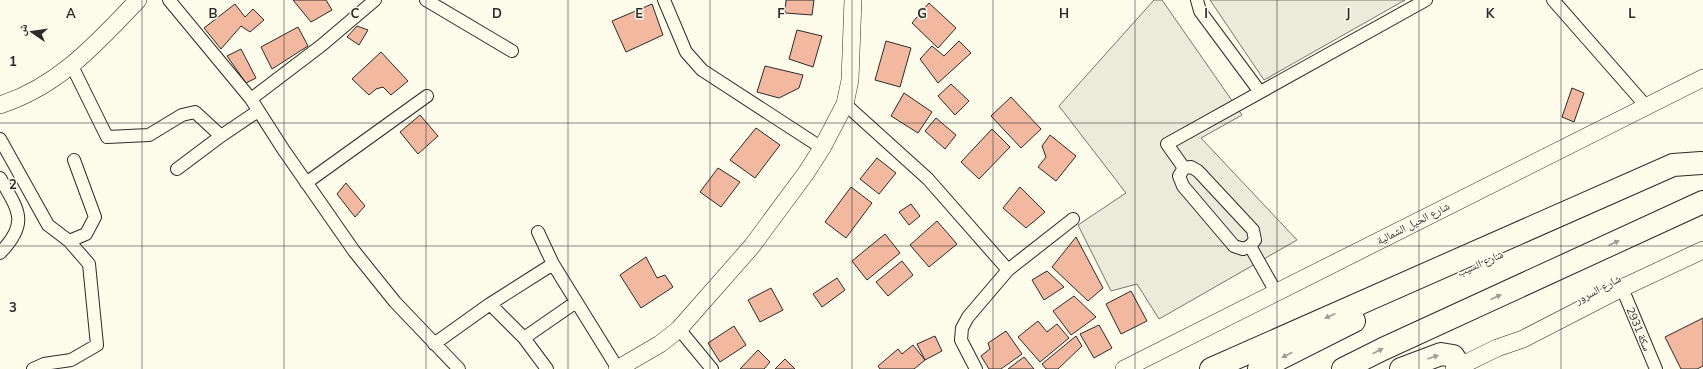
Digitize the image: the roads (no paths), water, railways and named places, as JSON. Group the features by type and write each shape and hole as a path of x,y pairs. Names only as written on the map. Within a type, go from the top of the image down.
{"highway":[{"path":"1210,369 1673,165 1702,162"},
{"name":"شارع السيب","path":"1259,369 1375,310 1702,162"},
{"path":"1343,369 1383,349 1703,202"},
{"path":"1401,369 1442,354 1453,356 1457,368"}],"street":[{"path":"0,105 44,86 72,66 138,0"},
{"path":"169,0 251,99 306,183 354,251 395,302 459,369"},
{"path":"251,99 322,45 375,0"},
{"path":"426,0 512,51"},
{"path":"664,0 686,52 702,70 822,148"},
{"path":"538,232 553,264 618,369 660,344 679,329 752,246 806,173 822,148 845,104 850,80 853,0"},
{"path":"1197,0 1200,11 1260,92"},
{"path":"1184,168 1167,144 1426,0"},
{"path":"1553,0 1646,106"},
{"path":"72,66 107,137 149,135 182,115 196,112 222,136"},
{"name":"شارع الحيل الشمالية","path":"1124,369 1703,78"},
{"path":"306,183 427,96"},
{"path":"845,104 928,179 1008,270"},
{"path":"177,169 258,111"},
{"path":"0,139 48,225 69,241 89,264 97,345 71,360 44,364 33,369"},
{"path":"69,241 86,234 95,217 74,160"},
{"path":"1191,167 1198,171 1253,230 1255,240 1250,246 1243,249 1234,246 1188,192 1183,186 1179,176 1184,168 1191,167"},
{"path":"0,178 18,210 19,224 9,244 0,253"},
{"path":"976,369 961,340 962,328 968,317 1008,270 1073,219"},
{"name":"شارع السرور","path":"1498,348 1522,330 1621,277 1703,237"},
{"path":"1250,246 1276,292"},
{"name":"شارع السرور","path":"1457,368 1498,348 1523,339 1622,288 1703,250"},
{"path":"434,344 490,304 553,264"},
{"name":"سكة 2931","path":"1622,288 1656,369"},
{"path":"524,338 576,302"},
{"path":"490,304 524,338 547,369"},
{"path":"679,329 712,369"}]}
